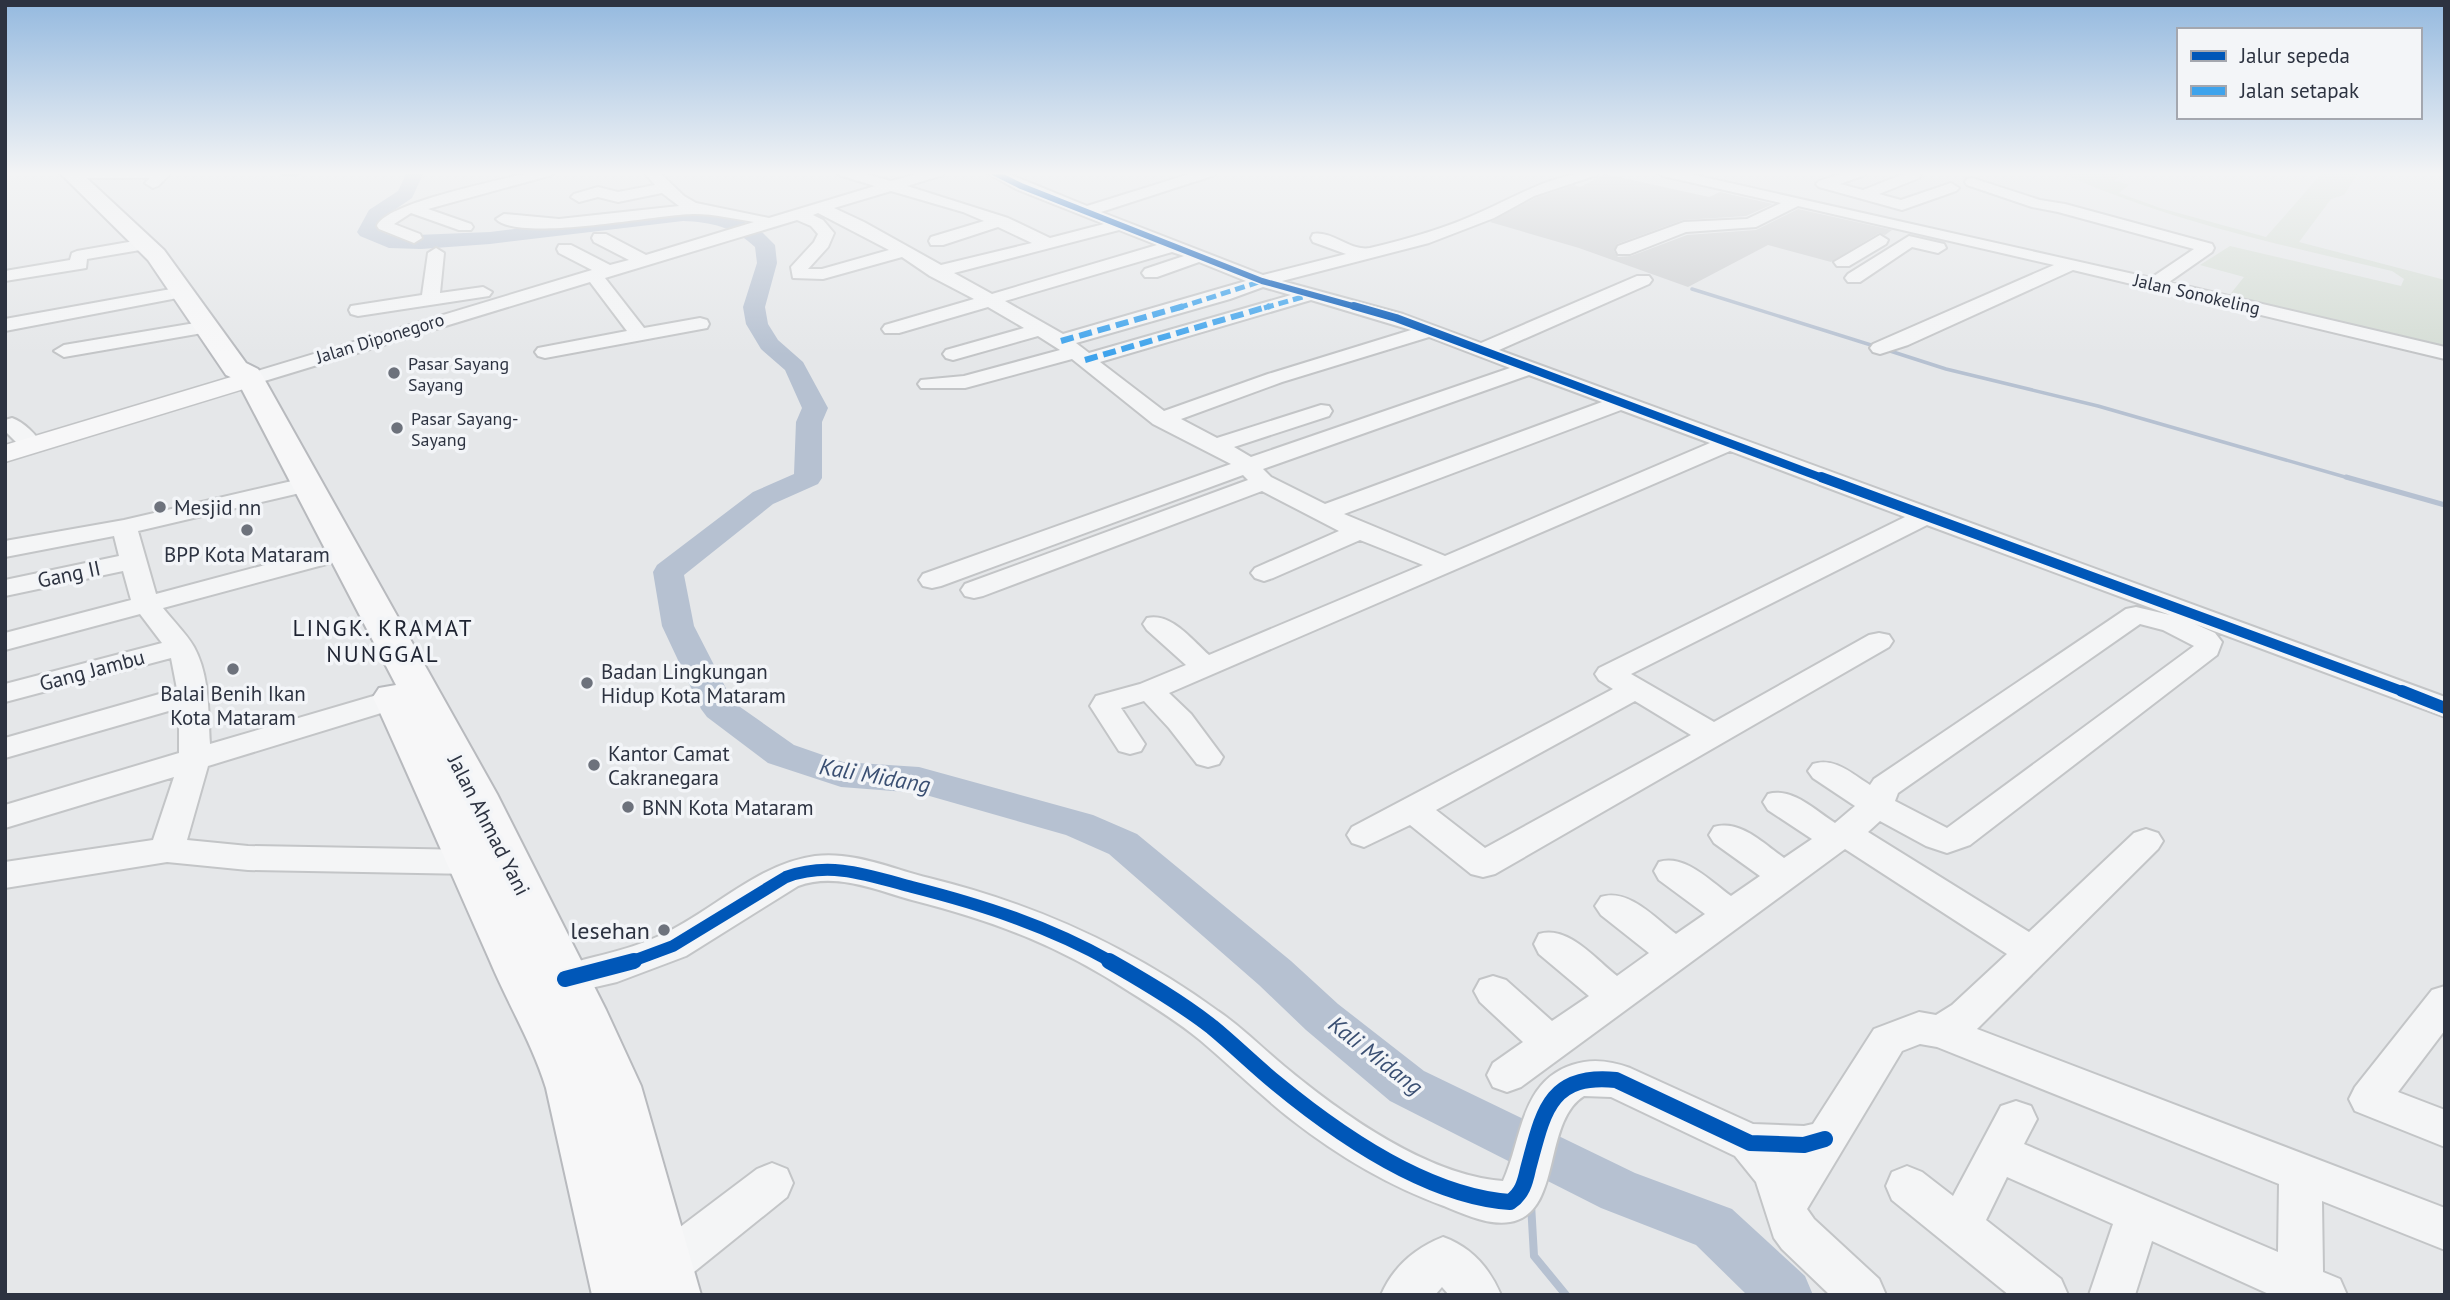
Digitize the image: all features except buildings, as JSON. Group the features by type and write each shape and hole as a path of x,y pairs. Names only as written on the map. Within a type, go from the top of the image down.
{"highway":[{"path":"134,233 146,244 182,292 241,377 292,488 337,568 394,699 472,862 506,897 516,964 563,1055 574,1088 624,1295"},
{"name":"Jalan Ahmad Yani","path":"241,377 506,897 565,979 613,1086 666,1281"}],"main road":[{"name":"Jalan Diponegoro","path":"5,454 241,377"}],"street":[{"path":"403,233 414,237"},
{"name":"Jalan Diponegoro","path":"241,377 735,233"},
{"path":"826,233 816,251 800,267 799,274 823,274 900,252"},
{"path":"870,233 1066,346 1161,419 1215,446 1255,475 1359,531 1405,547 1443,565"},
{"path":"937,241 964,233"},
{"path":"1026,233 1049,244"},
{"path":"936,272 1094,233"},
{"path":"1138,233 1202,264 1379,312 1926,516 2180,618 2349,670 2445,708"},
{"path":"928,384 965,383 1066,346 1262,281 1440,233"},
{"path":"1624,250 1669,233"},
{"path":"1854,278 1923,233"},
{"name":"Jalan Sonokeling","path":"1938,233 2445,353"},
{"path":"2154,284 2206,248 2155,233"},
{"path":"1082,236 1138,257"},
{"path":"1843,262 1887,236 1999,262"},
{"path":"600,238 643,260"},
{"path":"1319,238 1365,255"},
{"path":"5,289 77,275 82,272 78,257 83,255 146,244"},
{"path":"892,329 1170,247"},
{"path":"565,249 600,273 639,335"},
{"path":"430,300 436,253"},
{"path":"2036,256 2045,253 2131,274 2130,279"},
{"path":"5,276 80,264"},
{"path":"1151,273 1202,264"},
{"path":"1880,348 2069,265"},
{"path":"1480,351 1643,280"},
{"path":"358,310 526,285 540,291"},
{"path":"5,325 182,292"},
{"path":"953,354 1066,346 1313,294"},
{"path":"120,326 202,320"},
{"path":"64,351 202,320"},
{"path":"545,352 700,324"},
{"path":"1161,419 1275,378 1428,331"},
{"path":"975,590 1255,475 1528,368"},
{"path":"1324,513 1622,402"},
{"path":"1215,446 1321,411"},
{"path":"12,425 32,445"},
{"path":"1130,744 1105,704 1150,690 1206,667 1729,443"},
{"path":"932,580 1138,502 1255,475"},
{"path":"5,549 124,527 292,488"},
{"path":"1714,735 1609,674 1926,516"},
{"path":"124,527 146,605 180,647 187,663 193,694 195,759 167,850"},
{"path":"1264,573 1359,531"},
{"name":"Gang II","path":"5,588 132,561"},
{"path":"5,642 146,605 337,568"},
{"path":"1507,1075 1784,876 1846,839 1877,805 1885,787 1963,736 2132,617 2142,615 2180,618 2208,642 2207,649 1958,837 1942,840 1877,805 1824,771"},
{"path":"1157,624 1206,667"},
{"path":"1412,809 1483,865 1879,641"},
{"name":"Gang Jambu","path":"5,693 180,647"},
{"path":"1364,835 1635,689"},
{"path":"1150,690 1180,721 1208,757"},
{"path":"5,748 193,694"},
{"path":"5,817 394,699"},
{"path":"1779,802 1846,839 2031,951"},
{"path":"1726,835 1784,876"},
{"path":"1941,1032 1966,1016 2146,841"},
{"path":"5,875 167,850 247,858 472,862"},
{"path":"565,979 617,967 673,946 803,869 819,866 848,870 959,899 1030,922 1103,957 1207,1024 1275,1083 1344,1136 1437,1184 1489,1202 1510,1202 1522,1190 1550,1100 1565,1087 1584,1078 1600,1076 1616,1080 1750,1143 1804,1145 1825,1139"},
{"path":"1671,871 1731,915"},
{"path":"1613,906 1676,954"},
{"path":"1552,944 1616,998"},
{"path":"1493,991 1551,1044"},
{"path":"2445,1001 2369,1100 2445,1129"},
{"path":"1785,1206 1888,1040 1919,1028 1941,1032 2445,1229"},
{"path":"1960,1227 2007,1136 2138,1215 2308,1292 2301,1172"},
{"path":"1750,1143 1774,1173 1790,1223 1805,1243 1863,1295"},
{"path":"666,1281 772,1183"},
{"path":"1907,1186 2045,1295"},
{"path":"2112,1295 2138,1215"},
{"path":"1404,1295 1432,1265 1443,1259 1451,1262 1478,1295"}],"shaded area":[{"path":"2233,233 2250,233 2266,237 2270,233 2306,233 2299,242 2445,280 2445,349 2228,297 2244,277 2200,265 2230,246 2401,286 2404,279 2392,271"}],"waterway":[{"name":"Kali Midang","path":"368,233 389,242 421,243 535,233"},
{"name":"Kali Midang","path":"752,233 765,245 767,263 754,307 757,324 769,344 795,367 815,408 809,422 808,478 763,498 668,572 678,626 719,709 781,754 841,774 919,780 1079,825 1123,844 1275,973 1322,1017 1407,1086 1619,1191 1714,1227 1786,1295"},
{"path":"1692,289 1871,345"},
{"path":"1887,350 1946,369 2098,406 2352,479"},
{"path":"2346,477 2445,505"},
{"path":"1531,1204 1534,1256 1566,1295"}],"marked path":[{"path":"1061,341 1224,295 1262,281"},
{"path":"1085,360 1306,296"}],"cycle path":[{"path":"1139,233 1262,281 1396,318 2051,563 2349,670 2445,708"},
{"path":"565,979 617,967 673,946 786,877 817,868 848,870 1001,911 1031,922 1099,955 1205,1022 1264,1074 1327,1123 1384,1158 1466,1195 1510,1202 1514,1199 1521,1192 1552,1101 1562,1089 1576,1081 1593,1078 1616,1080 1750,1143 1804,1145 1825,1139"}],"place":[{"name":"Pasar Sayang Sayang","path":"394,373"},
{"name":"Pasar Sayang- Sayang","path":"397,428"},
{"name":"Mesjid nn","path":"160,507"},
{"name":"BPP Kota Mataram","path":"247,530"},
{"name":"Balai Benih Ikan Kota Mataram","path":"233,669"},
{"name":"Badan Lingkungan Hidup Kota Mataram","path":"587,683"},
{"name":"Kantor Camat Cakranegara","path":"594,765"},
{"name":"BNN Kota Mataram","path":"628,807"},
{"name":"lesehan","path":"664,930"}],"district":[{"name":"LINGK. KRAMAT NUNGGAL","path":"383,640"}]}
